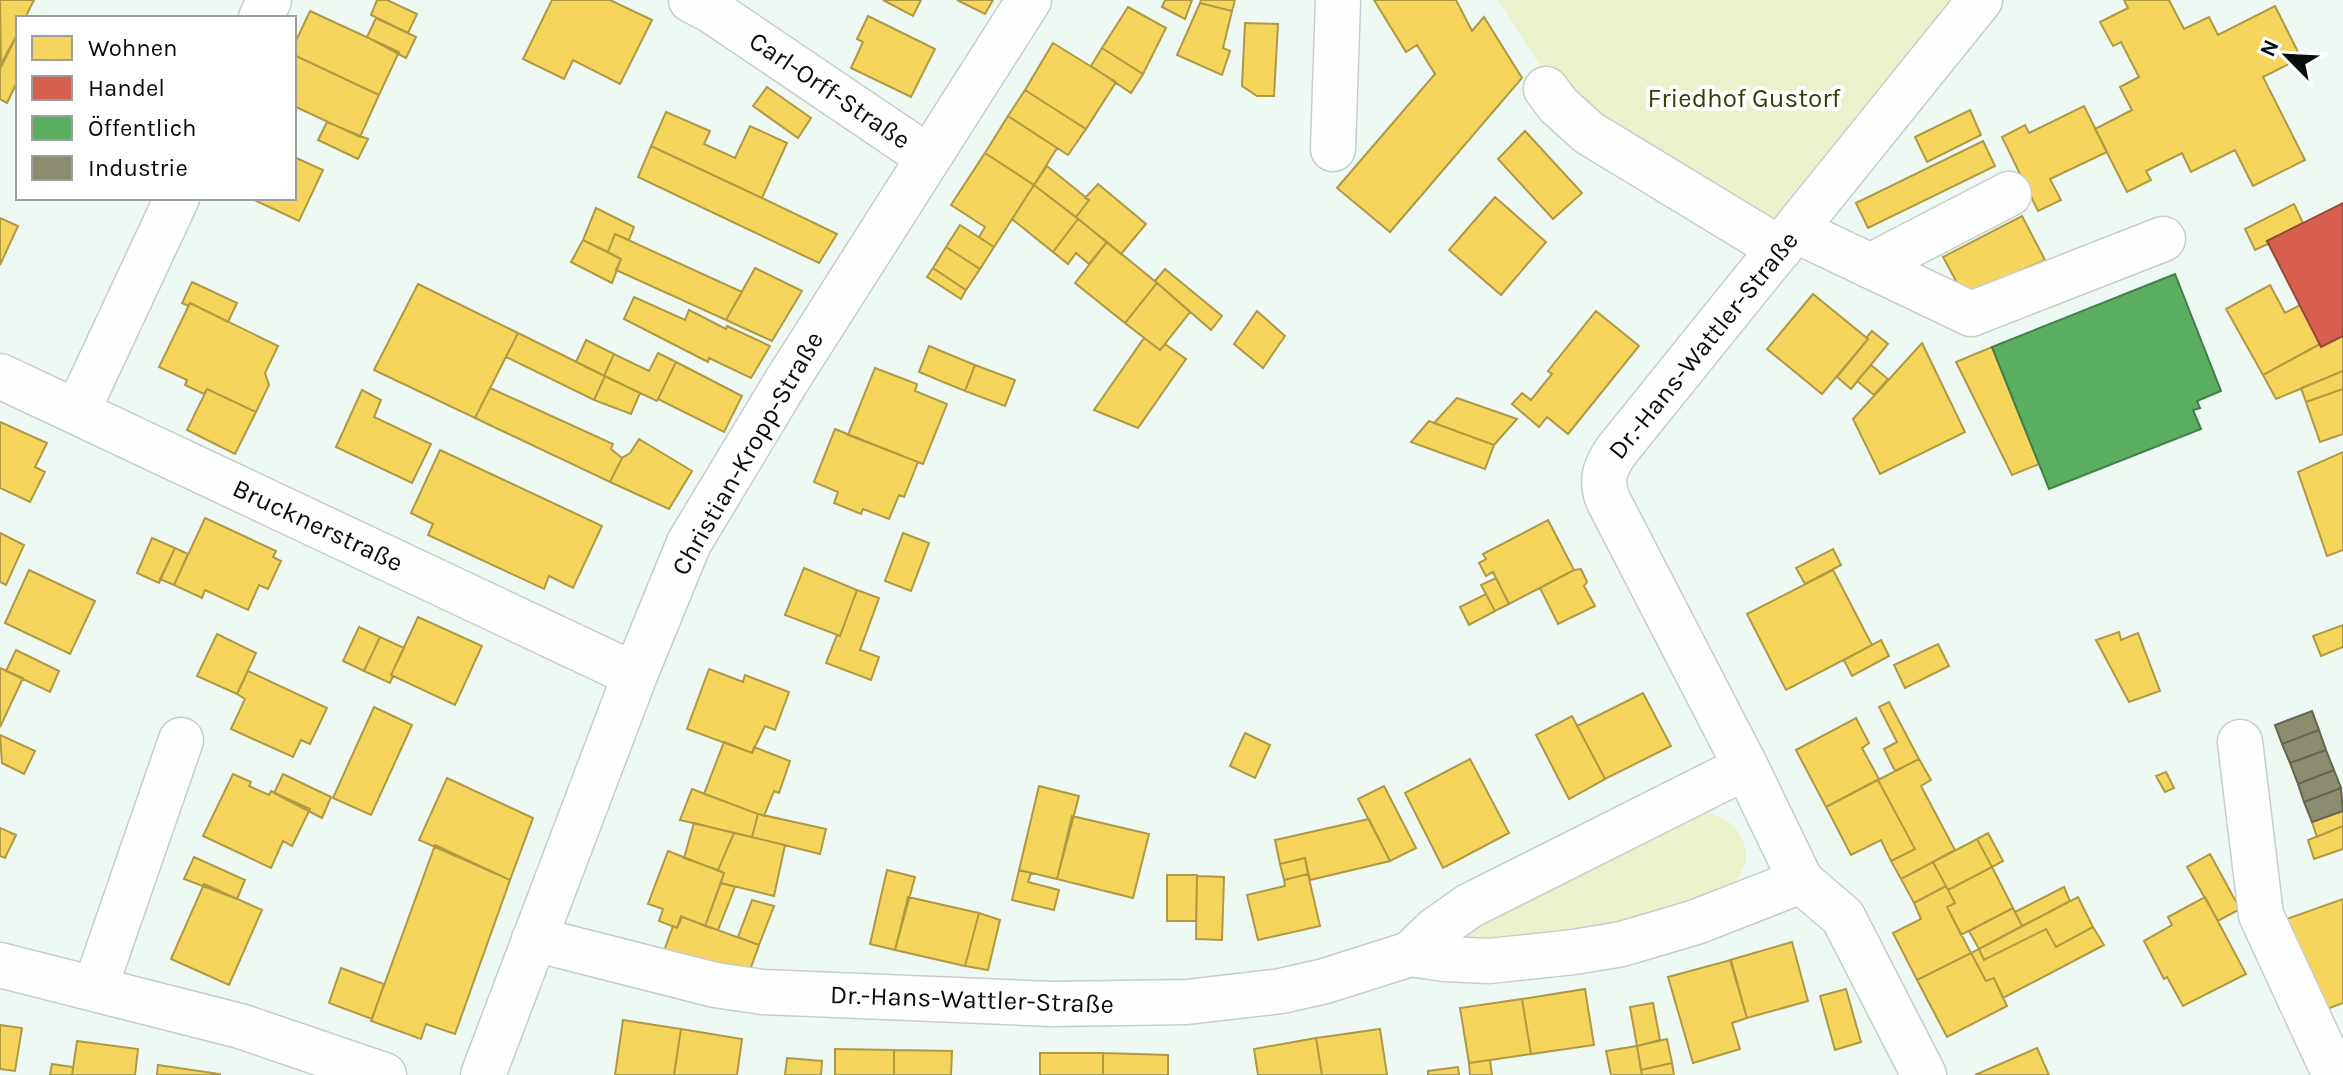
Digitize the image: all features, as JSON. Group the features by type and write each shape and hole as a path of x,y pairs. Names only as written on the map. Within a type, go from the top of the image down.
{"street":[{"name":"Carl-Orff-Straße","path":"691,0 712,11 928,157"},
{"name":"Christian-Kropp-Straße","path":"483,1075 666,594 703,518 1029,0"},
{"path":"1333,149 1338,0"},
{"name":"Dr.-Hans-Wattler-Straße","path":"1924,1075 1843,917 1801,881 1746,767 1608,500 1604,476 1617,450 1980,0"},
{"path":"1546,89 1558,105 1589,133 1787,239 1870,266 1971,314 2163,239"},
{"path":"1870,266 2009,194"},
{"path":"77,412 176,200"},
{"name":"Brucknerstraße","path":"0,376 635,675"},
{"path":"95,988 181,740"},
{"path":"2240,742 2261,915 2335,1075"},
{"name":"Dr.-Hans-Wattler-Straße","path":"1410,954 1435,930 1469,906 1746,767"},
{"name":"Dr.-Hans-Wattler-Straße","path":"534,939 715,985 763,992 1052,1004 1187,1002 1267,993 1325,981 1410,954 1489,961 1622,944 1696,922 1801,881"},
{"path":"0,965 240,1026 384,1075"}],"green space":[{"name":"Friedhof Gustorf","path":"1498,0 1953,0 1771,227 1555,89"},
{"path":"1710,813 1735,828 1746,850 1746,862 1741,872 1723,890 1640,919 1578,935 1524,942 1438,942 1693,815"}],"building: Wohnen":[{"path":"0,0 34,0 26,16 16,16 16,37 1,67"},
{"path":"377,0 387,0 417,14 408,33 371,15"},
{"path":"552,0 610,0 652,20 620,84 573,60 564,79 523,59"},
{"path":"883,0 921,0 913,16"},
{"path":"957,0 993,0 985,14"},
{"path":"1165,0 1192,0 1185,19 1162,7"},
{"path":"1201,0 1235,0 1232,11 1200,3"},
{"path":"1374,0 1456,0 1472,31 1484,17 1522,78 1390,232 1337,188 1435,74 1417,45 1406,52"},
{"path":"2124,0 2169,0 2184,29 2209,17 2218,35 2275,6 2301,58 2263,77 2305,160 2253,186 2235,150 2191,172 2182,153 2146,171 2151,180 2127,192 2095,129 2132,110 2120,87 2139,77 2121,42 2113,46 2100,22 2128,8"},
{"path":"1200,3 1232,11 1223,48 1230,51 1222,75 1177,55"},
{"path":"1128,7 1166,28 1143,74 1102,48"},
{"path":"310,11 399,52 379,95 296,56 296,41"},
{"path":"868,16 935,49 911,97 851,68 863,42 857,39"},
{"path":"376,18 416,37 406,58 367,37"},
{"path":"1245,23 1278,24 1274,96 1257,96 1242,86"},
{"path":"16,37 16,84 7,103 0,99 0,66"},
{"path":"1053,43 1116,82 1086,129 1025,90"},
{"path":"1102,48 1143,74 1131,93 1091,66"},
{"path":"296,56 379,95 360,137 296,107"},
{"path":"767,87 811,118 798,138 753,106"},
{"path":"1025,90 1086,129 1068,155 1008,116"},
{"path":"2084,106 2107,152 2050,179 2061,200 2038,211 2002,137 2025,125 2029,133"},
{"path":"1970,110 1981,135 1927,162 1915,137"},
{"path":"666,112 710,131 704,144 735,158 750,126 787,143 762,198 651,146"},
{"path":"1008,116 1057,148 1034,185 985,153"},
{"path":"327,122 368,139 358,159 318,140"},
{"path":"1525,131 1582,193 1553,219 1498,159"},
{"path":"1983,141 1995,166 1868,228 1856,203"},
{"path":"651,146 837,234 819,263 638,177"},
{"path":"985,153 1034,185 994,247 979,237 985,227 951,205"},
{"path":"296,158 323,170 299,221 254,200 296,200"},
{"path":"1047,166 1089,200 1076,217 1034,185"},
{"path":"1098,184 1146,224 1121,254 1076,217 1089,200 1085,198"},
{"path":"1034,185 1078,219 1053,252 1012,219"},
{"path":"1495,197 1546,242 1501,295 1449,250"},
{"path":"2294,204 2303,223 2255,250 2245,229"},
{"path":"596,208 634,227 629,240 615,234 608,252 583,240"},
{"path":"2022,216 2045,260 1964,296 1943,257"},
{"path":"0,218 18,226 0,265"},
{"path":"1078,219 1107,242 1089,264 1076,253 1068,264 1053,252"},
{"path":"960,225 994,247 980,269 946,247"},
{"path":"615,234 742,292 726,320 616,270 621,259 608,252"},
{"path":"583,240 621,259 612,283 571,262"},
{"path":"1107,242 1157,283 1125,323 1075,283"},
{"path":"946,247 980,269 966,290 933,268"},
{"path":"755,268 802,291 772,341 726,320"},
{"path":"933,268 966,290 961,299 927,277"},
{"path":"1165,269 1222,316 1211,330 1155,281"},
{"path":"192,282 237,303 228,322 190,303 188,306 182,303"},
{"path":"1157,283 1190,312 1160,350 1125,323"},
{"path":"418,284 518,333 475,418 374,370"},
{"path":"2270,285 2285,313 2300,305 2320,344 2263,375 2226,309"},
{"path":"1813,294 1868,339 1822,394 1767,349"},
{"path":"634,297 685,320 689,310 770,346 751,378 709,358 708,362 624,319"},
{"path":"190,303 278,346 265,373 269,385 256,412 207,389 204,394 185,385 187,380 159,367"},
{"path":"1257,311 1285,336 1263,368 1234,344"},
{"path":"1596,311 1639,346 1568,434 1547,417 1539,427 1512,404 1522,393 1531,400 1552,374 1548,371"},
{"path":"1872,331 1888,344 1851,389 1837,377"},
{"path":"518,333 605,376 594,400 506,357"},
{"path":"2343,336 2343,371 2276,399 2263,375 2320,344 2321,347"},
{"path":"1144,338 1160,350 1165,344 1186,359 1138,428 1094,410"},
{"path":"586,340 614,354 604,376 576,362"},
{"path":"1922,343 1965,432 1880,474 1853,419"},
{"path":"929,346 975,365 965,391 919,372"},
{"path":"1992,347 2039,464 2012,475 1956,362"},
{"path":"658,353 676,362 657,401 604,376 614,354 649,371"},
{"path":"676,362 742,396 724,432 658,399"},
{"path":"975,365 1015,380 1005,406 965,391"},
{"path":"1871,365 1888,379 1874,395 1857,381"},
{"path":"875,368 917,384 915,391 947,404 923,464 848,435"},
{"path":"2343,371 2343,389 2306,402 2301,388"},
{"path":"605,376 640,393 631,414 594,400"},
{"path":"490,388 613,444 611,449 622,458 610,482 475,418"},
{"path":"207,389 256,412 235,454 187,430"},
{"path":"2343,389 2343,434 2320,442 2306,402"},
{"path":"362,390 381,400 374,417 431,444 412,483 336,447"},
{"path":"1457,398 1517,419 1494,445 1434,423"},
{"path":"1429,421 1494,445 1485,469 1411,442"},
{"path":"0,422 47,443 35,467 45,472 30,502 0,488"},
{"path":"835,429 918,462 904,497 899,495 889,519 863,509 861,514 834,503 838,492 814,482"},
{"path":"639,439 692,471 669,509 610,482 622,458 630,453"},
{"path":"440,450 602,526 573,588 549,576 544,589 428,535 433,524 411,513"},
{"path":"2343,452 2343,550 2327,556 2298,472"},
{"path":"205,518 276,551 273,557 281,561 268,589 259,585 248,610 205,590 202,598 174,585"},
{"path":"1548,520 1574,570 1509,604 1493,572 1486,576 1479,563 1486,559 1483,554"},
{"path":"0,533 24,545 6,585 0,582"},
{"path":"903,533 929,543 911,591 885,581"},
{"path":"152,538 175,548 159,583 137,573"},
{"path":"175,548 188,554 174,585 160,579"},
{"path":"1833,549 1841,565 1805,584 1796,568"},
{"path":"804,568 857,590 840,636 785,615"},
{"path":"1581,569 1587,582 1584,586 1595,606 1558,624 1540,588"},
{"path":"29,570 95,601 70,654 5,623"},
{"path":"1833,570 1872,645 1786,690 1747,614"},
{"path":"1496,578 1509,604 1495,611 1481,585"},
{"path":"857,590 879,598 860,650 879,657 871,680 826,663"},
{"path":"1486,594 1495,611 1469,625 1460,607"},
{"path":"418,617 482,646 455,705 391,675"},
{"path":"2343,625 2343,647 2321,656 2313,636"},
{"path":"359,627 380,637 364,671 343,661"},
{"path":"2119,632 2121,640 2138,633 2160,691 2129,702 2096,640"},
{"path":"217,634 256,653 237,694 197,676"},
{"path":"380,637 404,648 390,683 364,671"},
{"path":"1881,640 1889,656 1852,676 1844,660"},
{"path":"1938,644 1949,666 1905,688 1894,665"},
{"path":"16,650 59,671 50,692 6,671"},
{"path":"0,668 23,678 0,727"},
{"path":"709,669 743,682 745,675 789,692 775,730 765,726 752,753 687,729"},
{"path":"248,671 327,708 310,744 301,740 293,757 231,729 245,699 237,694"},
{"path":"1643,693 1671,746 1605,779 1577,726"},
{"path":"1889,702 1919,759 1895,771 1884,749 1897,742 1879,707"},
{"path":"374,707 412,725 371,815 333,798"},
{"path":"1572,716 1605,779 1569,799 1536,735"},
{"path":"1856,718 1869,743 1862,748 1879,779 1826,807 1796,750"},
{"path":"1245,733 1270,745 1255,778 1230,766"},
{"path":"0,735 35,751 24,774 2,763"},
{"path":"724,742 752,753 754,747 790,761 779,793 774,791 764,816 704,794"},
{"path":"1470,759 1509,833 1443,868 1405,793"},
{"path":"1919,759 1931,780 1921,786 1955,850 1901,879 1891,861 1915,849 1878,780"},
{"path":"2166,772 2174,788 2165,792 2156,776"},
{"path":"233,774 251,782 249,786 269,795 271,791 310,809 292,846 283,841 271,868 203,836"},
{"path":"283,774 331,797 322,818 274,793"},
{"path":"447,778 533,818 510,880 419,840"},
{"path":"1878,780 1915,849 1891,861 1881,840 1851,855 1826,807"},
{"path":"1039,786 1079,796 1057,879 1019,870"},
{"path":"1384,786 1416,848 1390,861 1358,799"},
{"path":"692,789 758,814 752,837 680,820"},
{"path":"2343,811 2343,826 2317,837 2312,822"},
{"path":"758,814 826,829 820,854 752,837"},
{"path":"1072,816 1149,834 1133,898 1057,879"},
{"path":"1369,819 1390,861 1310,880 1305,858 1280,864 1275,840"},
{"path":"694,823 734,833 718,870 684,858"},
{"path":"2343,826 2343,849 2314,859 2308,840"},
{"path":"0,828 16,835 5,858 0,856"},
{"path":"734,833 785,845 774,896 721,883 724,873 718,870"},
{"path":"1988,833 2003,861 1992,867 1977,839"},
{"path":"1977,839 1992,867 1948,890 1933,862"},
{"path":"435,845 510,880 455,1034 426,1024 421,1039 371,1021"},
{"path":"668,851 724,873 705,926 681,916 677,928 659,921 663,909 648,904"},
{"path":"2210,854 2240,909 2218,921 2187,867"},
{"path":"194,857 245,880 237,899 184,879"},
{"path":"1305,858 1308,874 1284,880 1280,864"},
{"path":"1933,862 1946,886 1914,903 1901,879"},
{"path":"1992,867 2013,908 1961,935 1947,907 1955,903 1948,890"},
{"path":"887,870 915,877 895,950 870,944"},
{"path":"1019,870 1031,873 1028,882 1059,890 1054,910 1012,900"},
{"path":"1308,874 1320,926 1258,940 1247,895 1285,886 1284,880"},
{"path":"1167,875 1197,875 1196,921 1167,921"},
{"path":"1197,876 1224,877 1222,940 1196,939"},
{"path":"721,883 735,887 718,930 705,926"},
{"path":"204,884 262,910 229,985 171,959"},
{"path":"1946,886 1955,903 1947,907 1971,953 1917,980 1893,933 1921,919 1914,903"},
{"path":"2064,887 2070,901 2022,926 2015,912"},
{"path":"908,897 979,913 965,966 895,950"},
{"path":"2078,897 2093,927 2056,947 2046,929 1984,960 1979,949"},
{"path":"2205,897 2246,974 2183,1006 2167,977 2164,979 2144,941 2172,925 2168,917"},
{"path":"2343,899 2343,1003 2317,1013 2284,920"},
{"path":"752,900 774,906 759,945 738,937"},
{"path":"2013,908 2022,926 1979,949 1969,931"},
{"path":"979,913 1000,920 988,970 965,966"},
{"path":"682,917 759,945 750,970 693,961 664,951 673,926 677,928"},
{"path":"2093,927 2104,945 2003,998 1994,978 1986,981 1971,953 1979,949 1984,960 2046,929 2056,947"},
{"path":"1792,942 1808,1001 1747,1018 1730,960"},
{"path":"1971,953 1986,981 1994,978 2007,1006 1947,1037 1917,980"},
{"path":"1731,960 1747,1018 1732,1023 1740,1049 1693,1063 1668,977"},
{"path":"341,968 384,984 372,1019 329,1003"},
{"path":"1585,989 1594,1045 1531,1054 1522,999"},
{"path":"1846,989 1861,1042 1835,1050 1820,996"},
{"path":"1522,999 1531,1054 1469,1063 1460,1008"},
{"path":"1653,1003 1660,1040 1637,1046 1630,1007"},
{"path":"623,1020 681,1029 674,1075 615,1075"},
{"path":"0,1025 22,1028 15,1071 0,1069"},
{"path":"681,1029 742,1039 737,1075 674,1075"},
{"path":"1380,1029 1387,1075 1322,1075 1316,1038"},
{"path":"1316,1038 1322,1075 1258,1075 1254,1049"},
{"path":"1667,1039 1672,1063 1641,1070 1637,1046"},
{"path":"77,1041 138,1049 135,1075 72,1075"},
{"path":"1637,1046 1642,1075 1611,1075 1606,1051"},
{"path":"2037,1048 2049,1075 1975,1075"},
{"path":"835,1049 894,1050 894,1075 835,1075"},
{"path":"894,1050 952,1051 951,1075 894,1075"},
{"path":"1040,1053 1103,1053 1103,1075 1040,1075"},
{"path":"1103,1053 1168,1055 1168,1075 1103,1075"},
{"path":"787,1058 822,1061 821,1075 785,1075"},
{"path":"1490,1060 1492,1075 1470,1075 1469,1063"},
{"path":"1672,1063 1674,1075 1642,1075 1641,1070"},
{"path":"52,1064 73,1067 72,1075 50,1075"},
{"path":"158,1065 220,1074 220,1075 157,1075"},
{"path":"1458,1067 1459,1075 1428,1075 1428,1071"}],"building: Handel":[{"path":"2343,203 2343,336 2321,347 2267,241"}],"building: Öffentlich":[{"path":"2175,274 2221,391 2197,401 2200,408 2193,410 2201,429 2049,489 1992,347"}],"building: Industrie":[{"path":"2312,711 2319,730 2282,744 2275,725"},
{"path":"2319,730 2326,750 2290,763 2282,744"},
{"path":"2326,750 2334,770 2298,784 2290,763"},
{"path":"2334,770 2341,788 2304,802 2298,784"},
{"path":"2341,788 2343,811 2312,822 2304,802"}]}
